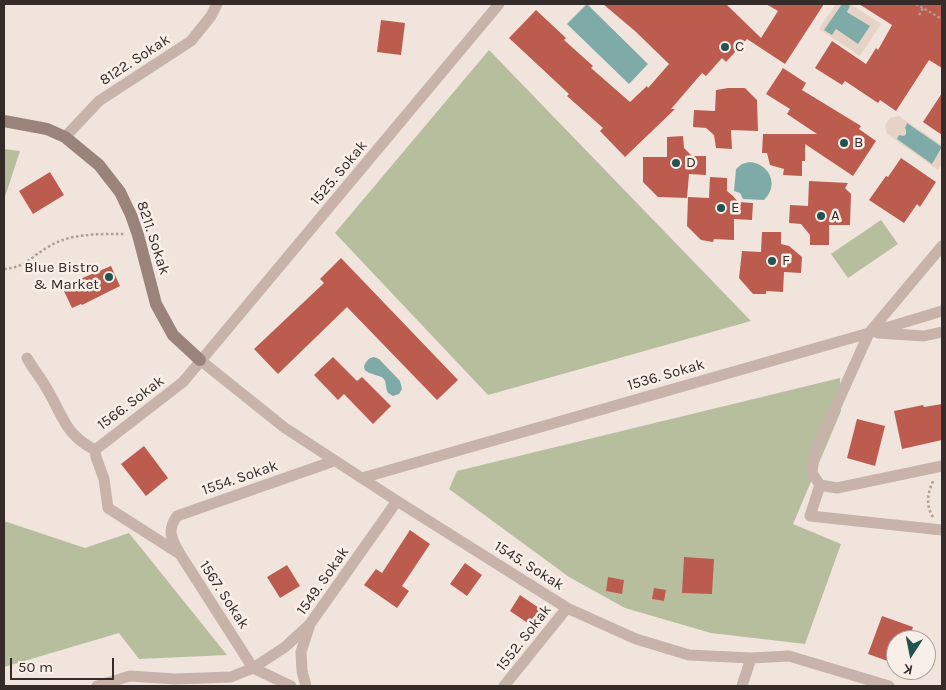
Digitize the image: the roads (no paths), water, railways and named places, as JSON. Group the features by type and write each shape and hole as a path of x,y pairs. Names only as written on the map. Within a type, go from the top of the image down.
{"street":[{"name":"8122. Sokak","path":"65,137 99,101 191,41 211,16 217,4"},
{"name":"1525. Sokak","path":"200,360 499,4"},
{"name":"8211. Sokak","path":"4,121 47,129 65,137 99,165 120,192 138,235 156,304 173,335 200,360"},
{"path":"940,470 836,488 820,485 812,473 814,455 869,332 942,246"},
{"name":"1536. Sokak","path":"362,478 942,311"},
{"path":"869,332 924,336 942,332"},
{"path":"28,358 48,390 66,426 80,440 95,450"},
{"name":"1566. Sokak","path":"180,554 108,508 104,479 95,450 183,382 200,360"},
{"name":"1545. Sokak","path":"200,360 284,428 397,502 567,608 636,639 689,655 751,658 789,656 888,686"},
{"name":"1554. Sokak","path":"171,536 171,525 177,516 334,461"},
{"path":"820,485 810,516 940,527"},
{"name":"1549. Sokak","path":"306,686 302,671 301,652 310,624 397,502"},
{"name":"1567. Sokak","path":"171,536 180,554 253,668"},
{"name":"1552. Sokak","path":"504,686 567,608"},
{"path":"97,686 130,676 174,682 231,677 253,668 284,647 310,624"},
{"path":"742,686 751,658"},
{"path":"253,668 291,686"}],"water":[{"path":"587,4 648,64 629,84 567,24"},
{"path":"842,4 850,6 847,12 870,26 858,44 836,29 832,35 824,30"},
{"path":"907,123 942,147 932,164 897,139 899,135 904,136 906,134 905,128"},
{"path":"749,162 762,166 770,176 771,188 764,200 743,199 740,193 734,191 736,169 742,164"},
{"path":"374,357 379,359 400,381 402,389 399,394 393,396 388,393 383,378 364,369 364,365 368,360"}],"place":[{"name":"C","path":"725,47"},
{"name":"B","path":"844,143"},
{"name":"D","path":"676,163"},
{"name":"E","path":"721,208"},
{"name":"A","path":"821,216"},
{"name":"F","path":"772,261"},
{"name":"Blue Bistro & Market","path":"109,277"}]}
